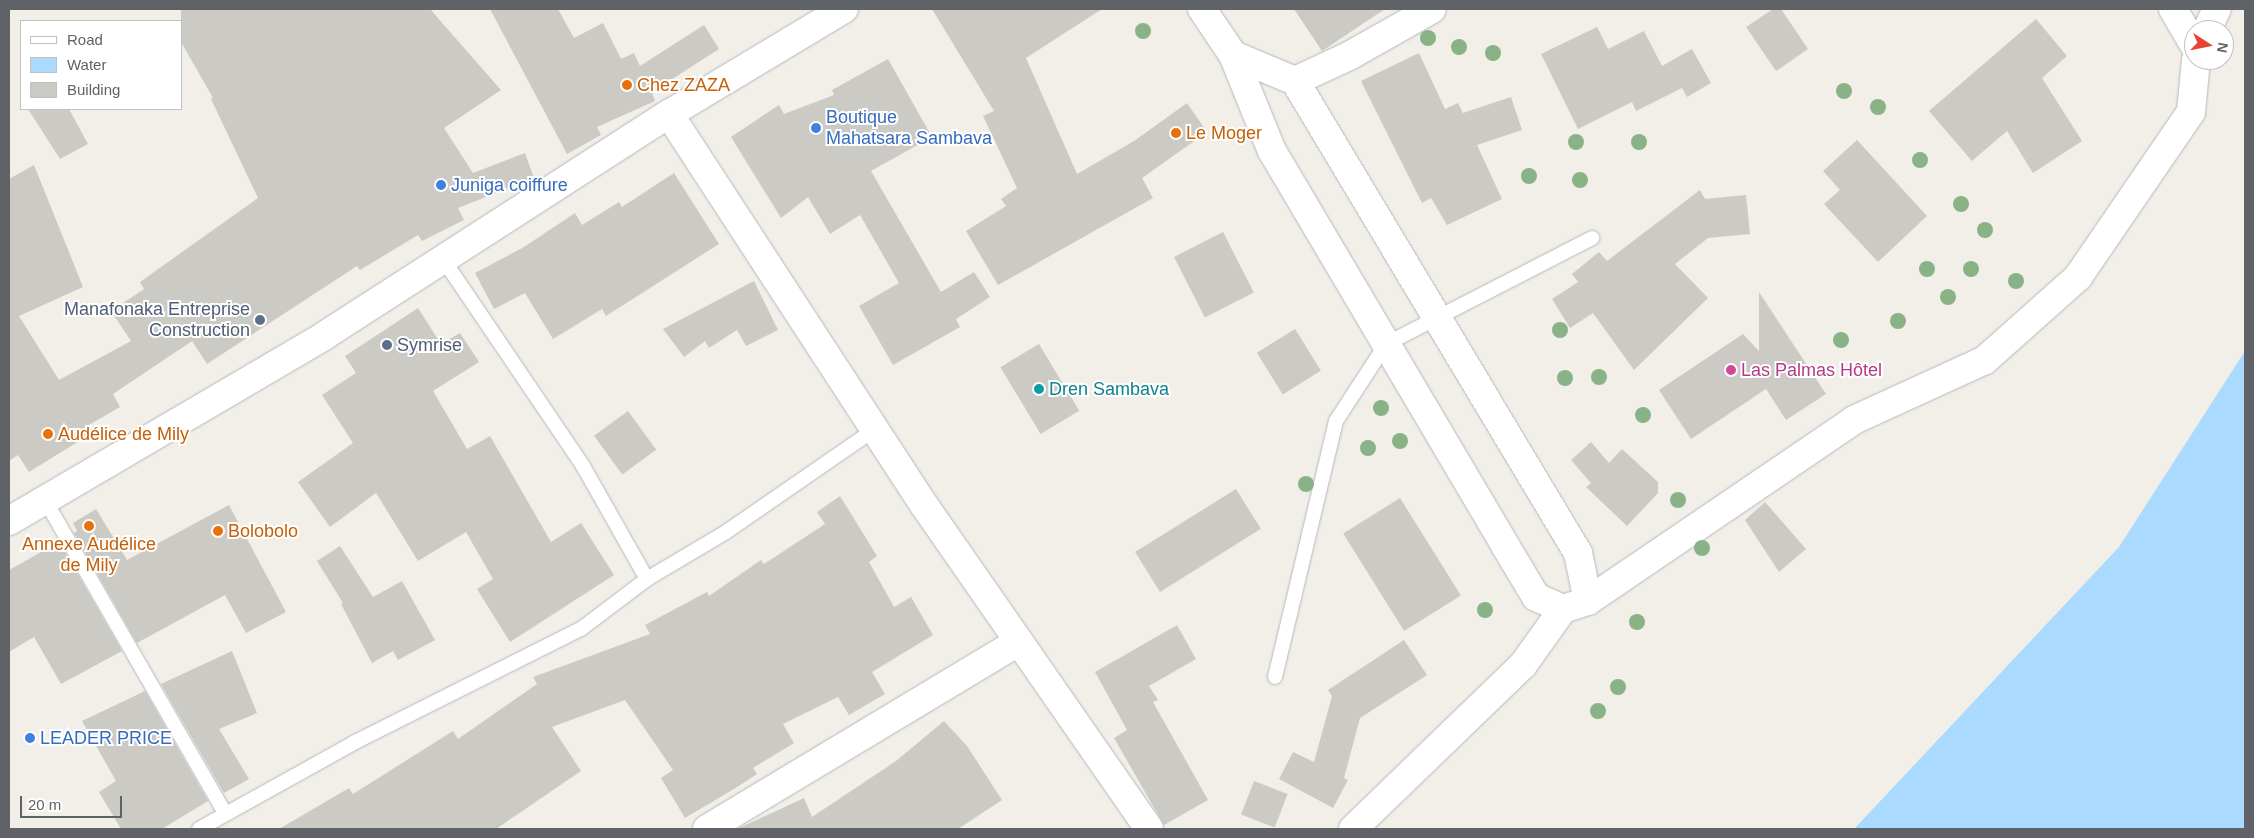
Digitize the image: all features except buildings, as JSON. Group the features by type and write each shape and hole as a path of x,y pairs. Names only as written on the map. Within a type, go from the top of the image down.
{"street":[{"path":"9,521 324,336 669,114 844,9"},
{"path":"1202,9 1232,55 1272,151 1536,597 1575,605"},
{"path":"1295,81 1349,56 1432,9"},
{"path":"2173,9 2184,28"},
{"path":"1232,55 1295,81 1578,553 1575,605"},
{"path":"1353,829 1523,665 1575,605 1854,420 1985,360 2014,335 2078,277 2191,112 2195,70"},
{"path":"669,114 874,430 1018,642 1149,829"},
{"path":"707,829 1018,642"}],"lane":[{"path":"1275,677 1336,421 1386,344 1436,316 1592,238"},
{"path":"443,259 583,466 647,579"},
{"path":"199,829 355,742 581,629 647,579 726,532 874,430"},
{"path":"45,500 225,813"}],"water":[{"path":"2245,351 2245,829 1854,829 2119,547"}],"place":[{"name":"Chez ZAZA","path":"627,85"},
{"name":"Boutique Mahatsara Sambava","path":"816,128"},
{"name":"Le Moger","path":"1176,133"},
{"name":"Juniga coiffure","path":"441,185"},
{"name":"Manafonaka Entreprise Construction","path":"260,320"},
{"name":"Symrise","path":"387,345"},
{"name":"Las Palmas Hôtel","path":"1731,370"},
{"name":"Dren Sambava","path":"1039,389"},
{"name":"Audélice de Mily","path":"48,434"},
{"name":"Annexe Audélice de Mily","path":"89,526"},
{"name":"Bolobolo","path":"218,531"},
{"name":"LEADER PRICE","path":"30,738"}]}
